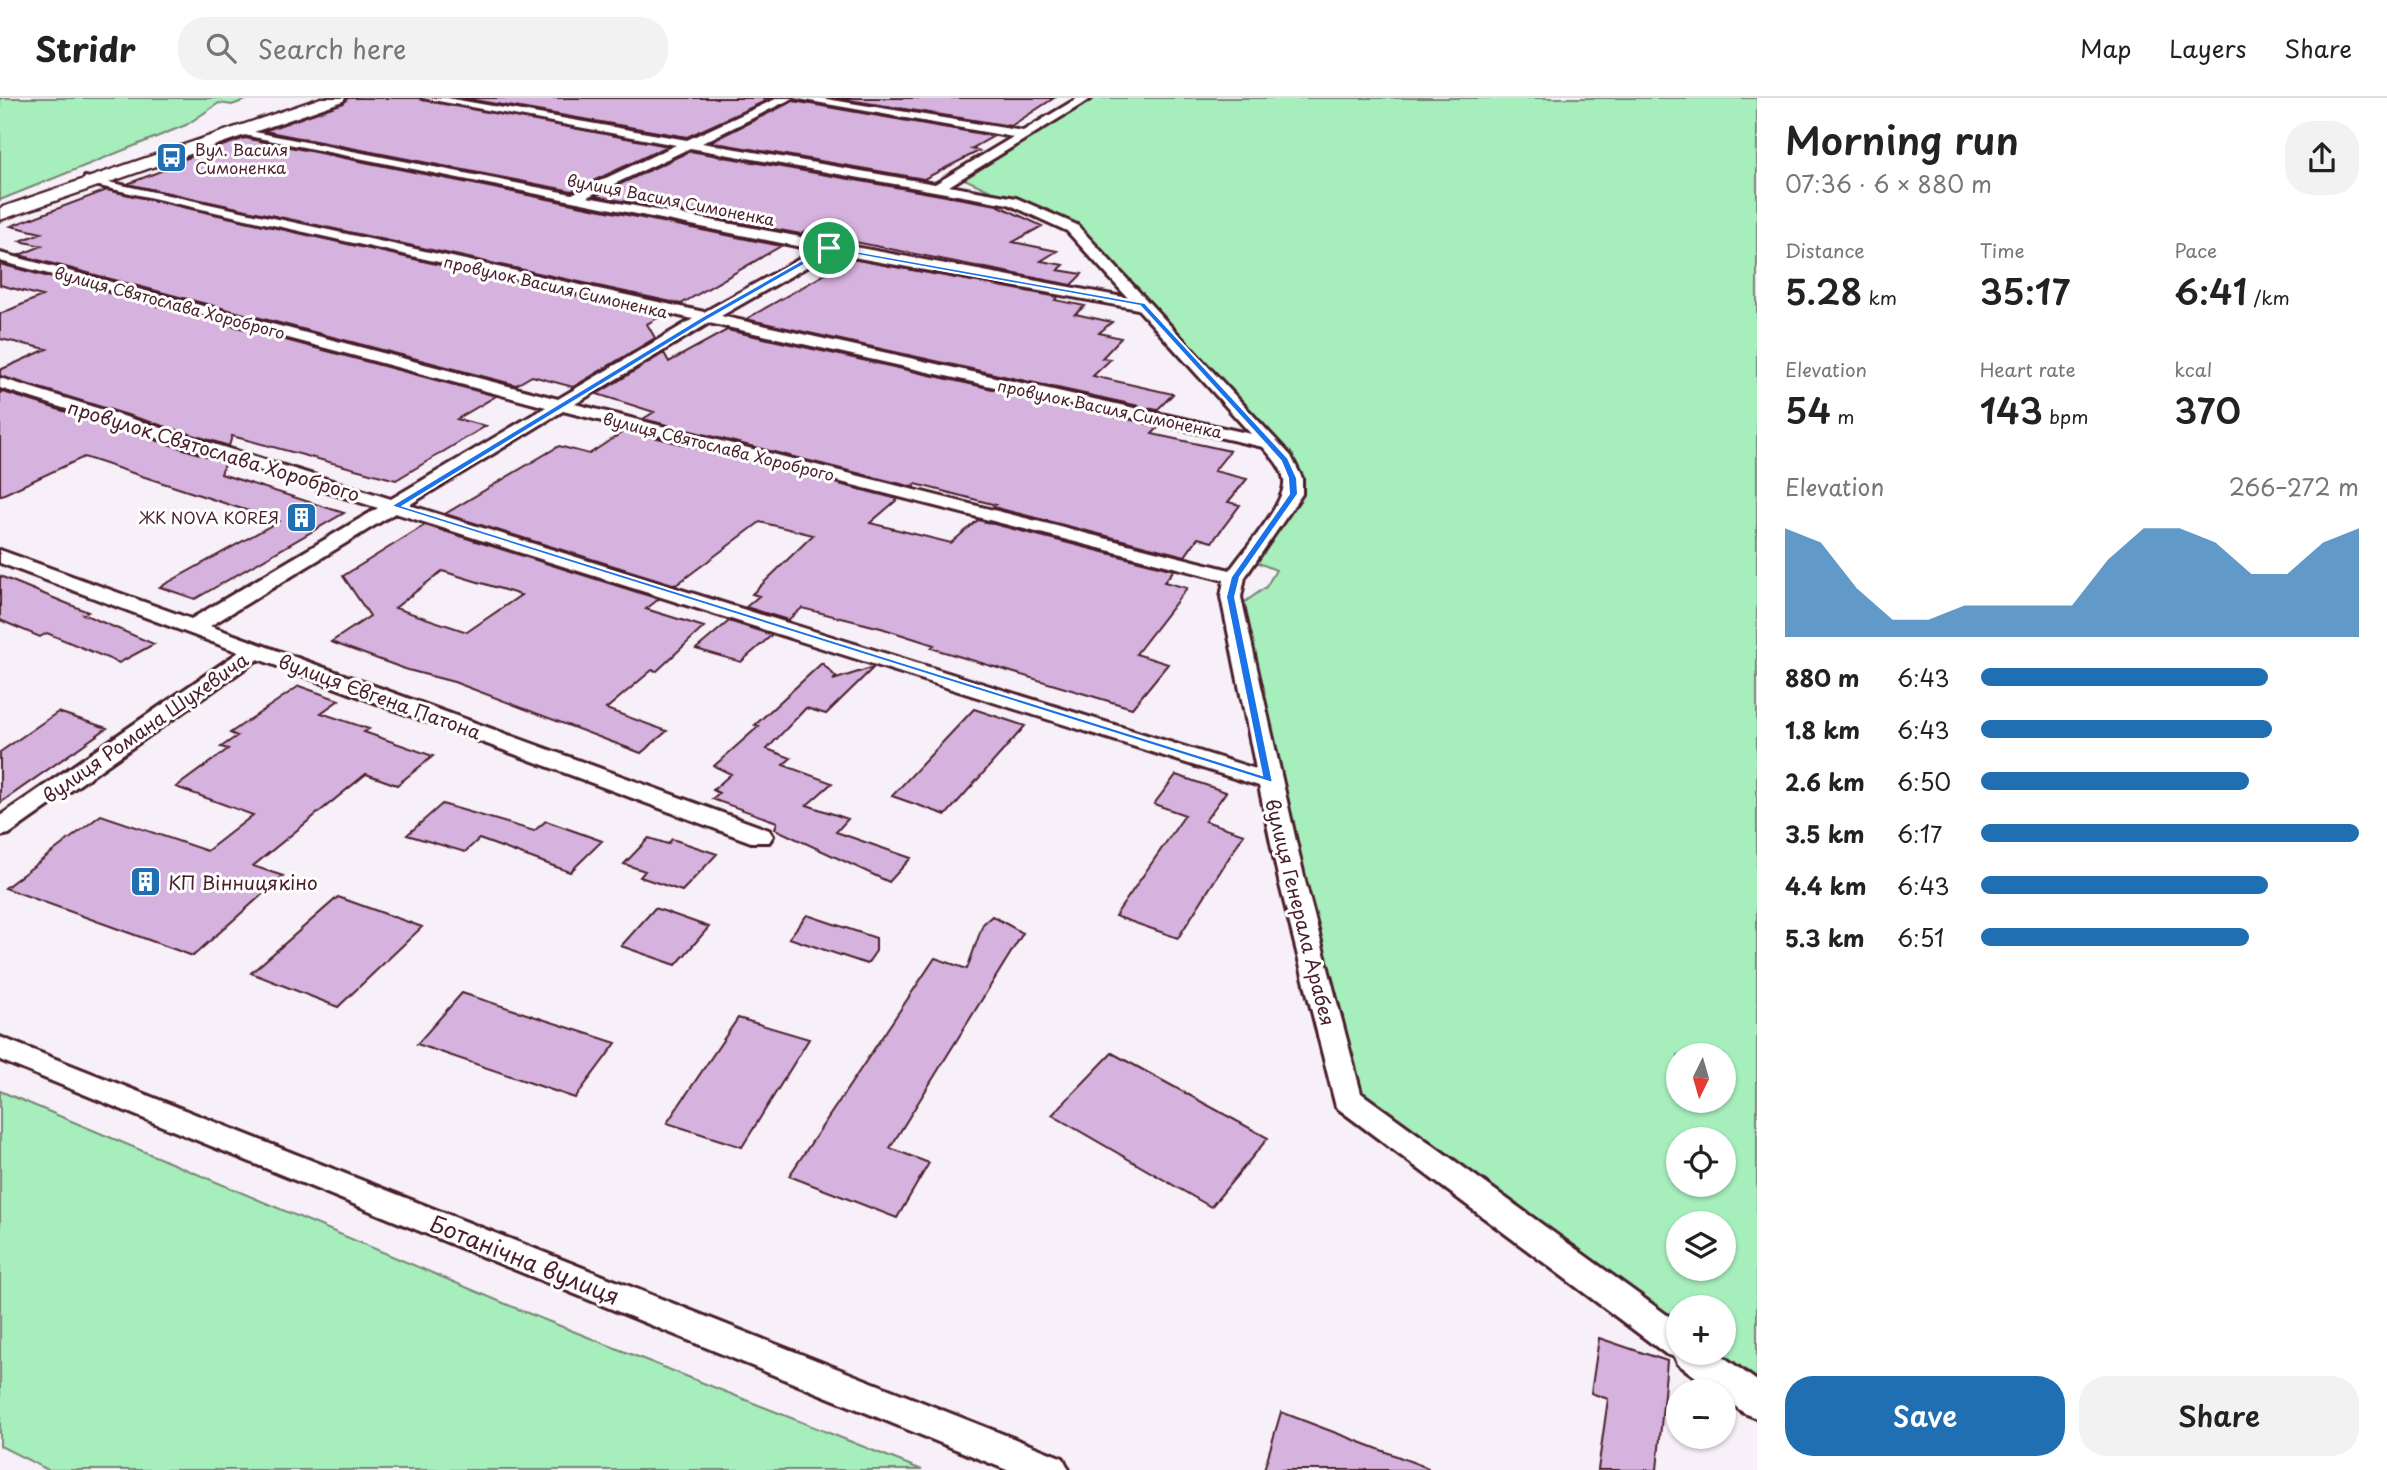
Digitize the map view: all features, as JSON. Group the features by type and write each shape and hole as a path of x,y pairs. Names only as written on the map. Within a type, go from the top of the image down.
{"street":[{"path":"0,214 89,180 337,98"},
{"path":"428,98 1011,201 1072,228 1269,443 1289,469 1293,494 1235,577"},
{"path":"573,198 787,98"},
{"path":"799,98 1025,135"},
{"path":"939,187 1086,98"},
{"name":"вулиця Василя Симоненка","path":"235,132 829,248 1142,304"},
{"name":"провулок Василя Симоненка","path":"89,180 1269,443"},
{"path":"193,627 564,406 704,319 829,248"},
{"name":"вулиця Святослава Хороброго","path":"0,257 564,406 1235,577"},
{"name":"провулок Святослава Хороброго","path":"0,383 1269,781"},
{"name":"вулиця Євгена Патона","path":"0,556 760,836"},
{"name":"вулиця Генерала Арабея","path":"1235,577 1231,597 1269,781 1347,1100 1666,1334"},
{"name":"вулиця Романа Шухевича","path":"0,828 256,650"},
{"name":"Ботанічна вулиця","path":"0,1048 1050,1470"},
{"path":"1707,1365 1757,1402"}],"green space":[{"path":"0,98 251,98 232,105 219,103 186,125 0,200"},
{"path":"1086,98 1757,98 1757,1403 1736,1387 1736,1379 1725,1379 1706,1365 1736,1365 1736,1295 1666,1295 1666,1335 1347,1099 1238,607 1266,587 1276,570 1256,562 1293,494 1293,477 1072,228 958,176"},
{"path":"0,1091 525,1312 922,1470 48,1470 0,1446"}],"building":[{"path":"348,98 419,98 668,146 572,191 264,131 344,103"},
{"path":"462,98 772,98 687,137"},
{"path":"836,98 1054,98 1011,126"},
{"path":"793,101 994,136 971,149 979,151 924,179 710,142"},
{"path":"245,138 781,246 681,304 127,184 182,163 176,162"},
{"path":"690,151 997,205 1042,226 1013,242 1057,251 1041,261 1064,265 1058,270 1082,274 1071,285 805,232 801,234 595,196"},
{"path":"107,190 663,315 647,324 655,338 573,387 532,376 516,385 19,255 42,246 20,241 41,233 11,226"},
{"path":"852,259 1058,297 1055,300 1085,306 1075,314 1112,322 1099,333 1121,338 1102,358 1111,359 1093,376 1173,394 1157,410 746,319"},
{"path":"0,264 496,396 457,419 486,426 396,480 232,436 229,446 0,376 0,370 47,349 0,339 0,314 42,296 0,285"},
{"path":"727,330 1145,423 1158,428 1152,434 1230,451 1214,471 1247,479 1228,502 1240,505 1212,542 1198,538 1185,556 993,507 996,505 916,484 913,487 643,419 654,412 597,394 664,353 669,362"},
{"name":"ЖК NOVA KOREЯ","path":"0,391 225,462 221,474 344,513 195,599 160,587 279,521 84,457 0,496"},
{"path":"626,430 898,499 870,523 951,543 978,520 1174,570 1164,582 1187,588 1136,654 1168,664 1132,708 931,648 934,645 881,628 802,608 788,620 746,607 759,596 752,594 813,535 760,522 676,585 445,514 559,446 589,454"},
{"path":"425,525 659,599 646,609 704,627 657,671 652,670 606,709 667,731 641,753 454,682 408,670 331,642 370,616 343,576","holes":["442,571 521,595 467,632 395,608"]},
{"path":"0,576 88,612 83,614 154,644 119,663 47,633 40,637 0,620"},
{"path":"729,621 772,635 741,662 696,649"},
{"path":"822,663 836,677 833,680 874,667 826,714 806,708 767,749 791,758 783,765 832,783 807,805 848,819 836,832 911,858 889,882 775,829 777,822 712,799 719,793 713,790 731,774 714,766 759,726 755,725"},
{"path":"299,686 339,700 321,713 369,729 364,732 433,756 397,785 366,774 253,866 283,876 193,956 5,888 101,815 207,851 253,815 176,787 228,749 221,747 237,736 230,733"},
{"path":"974,709 1025,726 946,815 892,796"},
{"path":"58,712 107,728 0,803 0,752"},
{"path":"1176,775 1226,792 1205,821 1244,834 1178,938 1115,916 1185,815 1154,804"},
{"path":"442,804 534,831 546,821 602,841 570,872 479,839 465,852 407,835"},
{"path":"649,838 668,844 672,839 717,854 682,891 640,877 645,871 624,864"},
{"path":"338,897 422,927 338,1007 251,973"},
{"path":"655,908 709,927 676,965 621,946"},
{"path":"807,915 876,938 876,951 867,964 789,938"},
{"path":"992,916 1023,933 890,1148 929,1163 897,1218 789,1176 935,958 967,969 983,924"},
{"path":"462,993 616,1043 575,1098 417,1044"},
{"path":"738,1018 809,1039 742,1147 667,1123"},
{"path":"1112,1053 1268,1138 1211,1207 1052,1115"},
{"path":"1599,1338 1666,1361 1657,1470 1598,1470 1608,1399 1591,1393"},
{"path":"1281,1412 1428,1468 1428,1470 1264,1470"}],"place":[{"name":"Вул. Василя Симоненка","path":"172,158"},
{"name":"ЖК NOVA KOREЯ","path":"302,517"},
{"name":"КП Вінницякіно","path":"145,882"}],"route":[{"path":"829,248 1142,304 1284,460 1293,478 1293,494 1235,577 1231,597 1269,781 395,506 704,319 829,248"}]}
